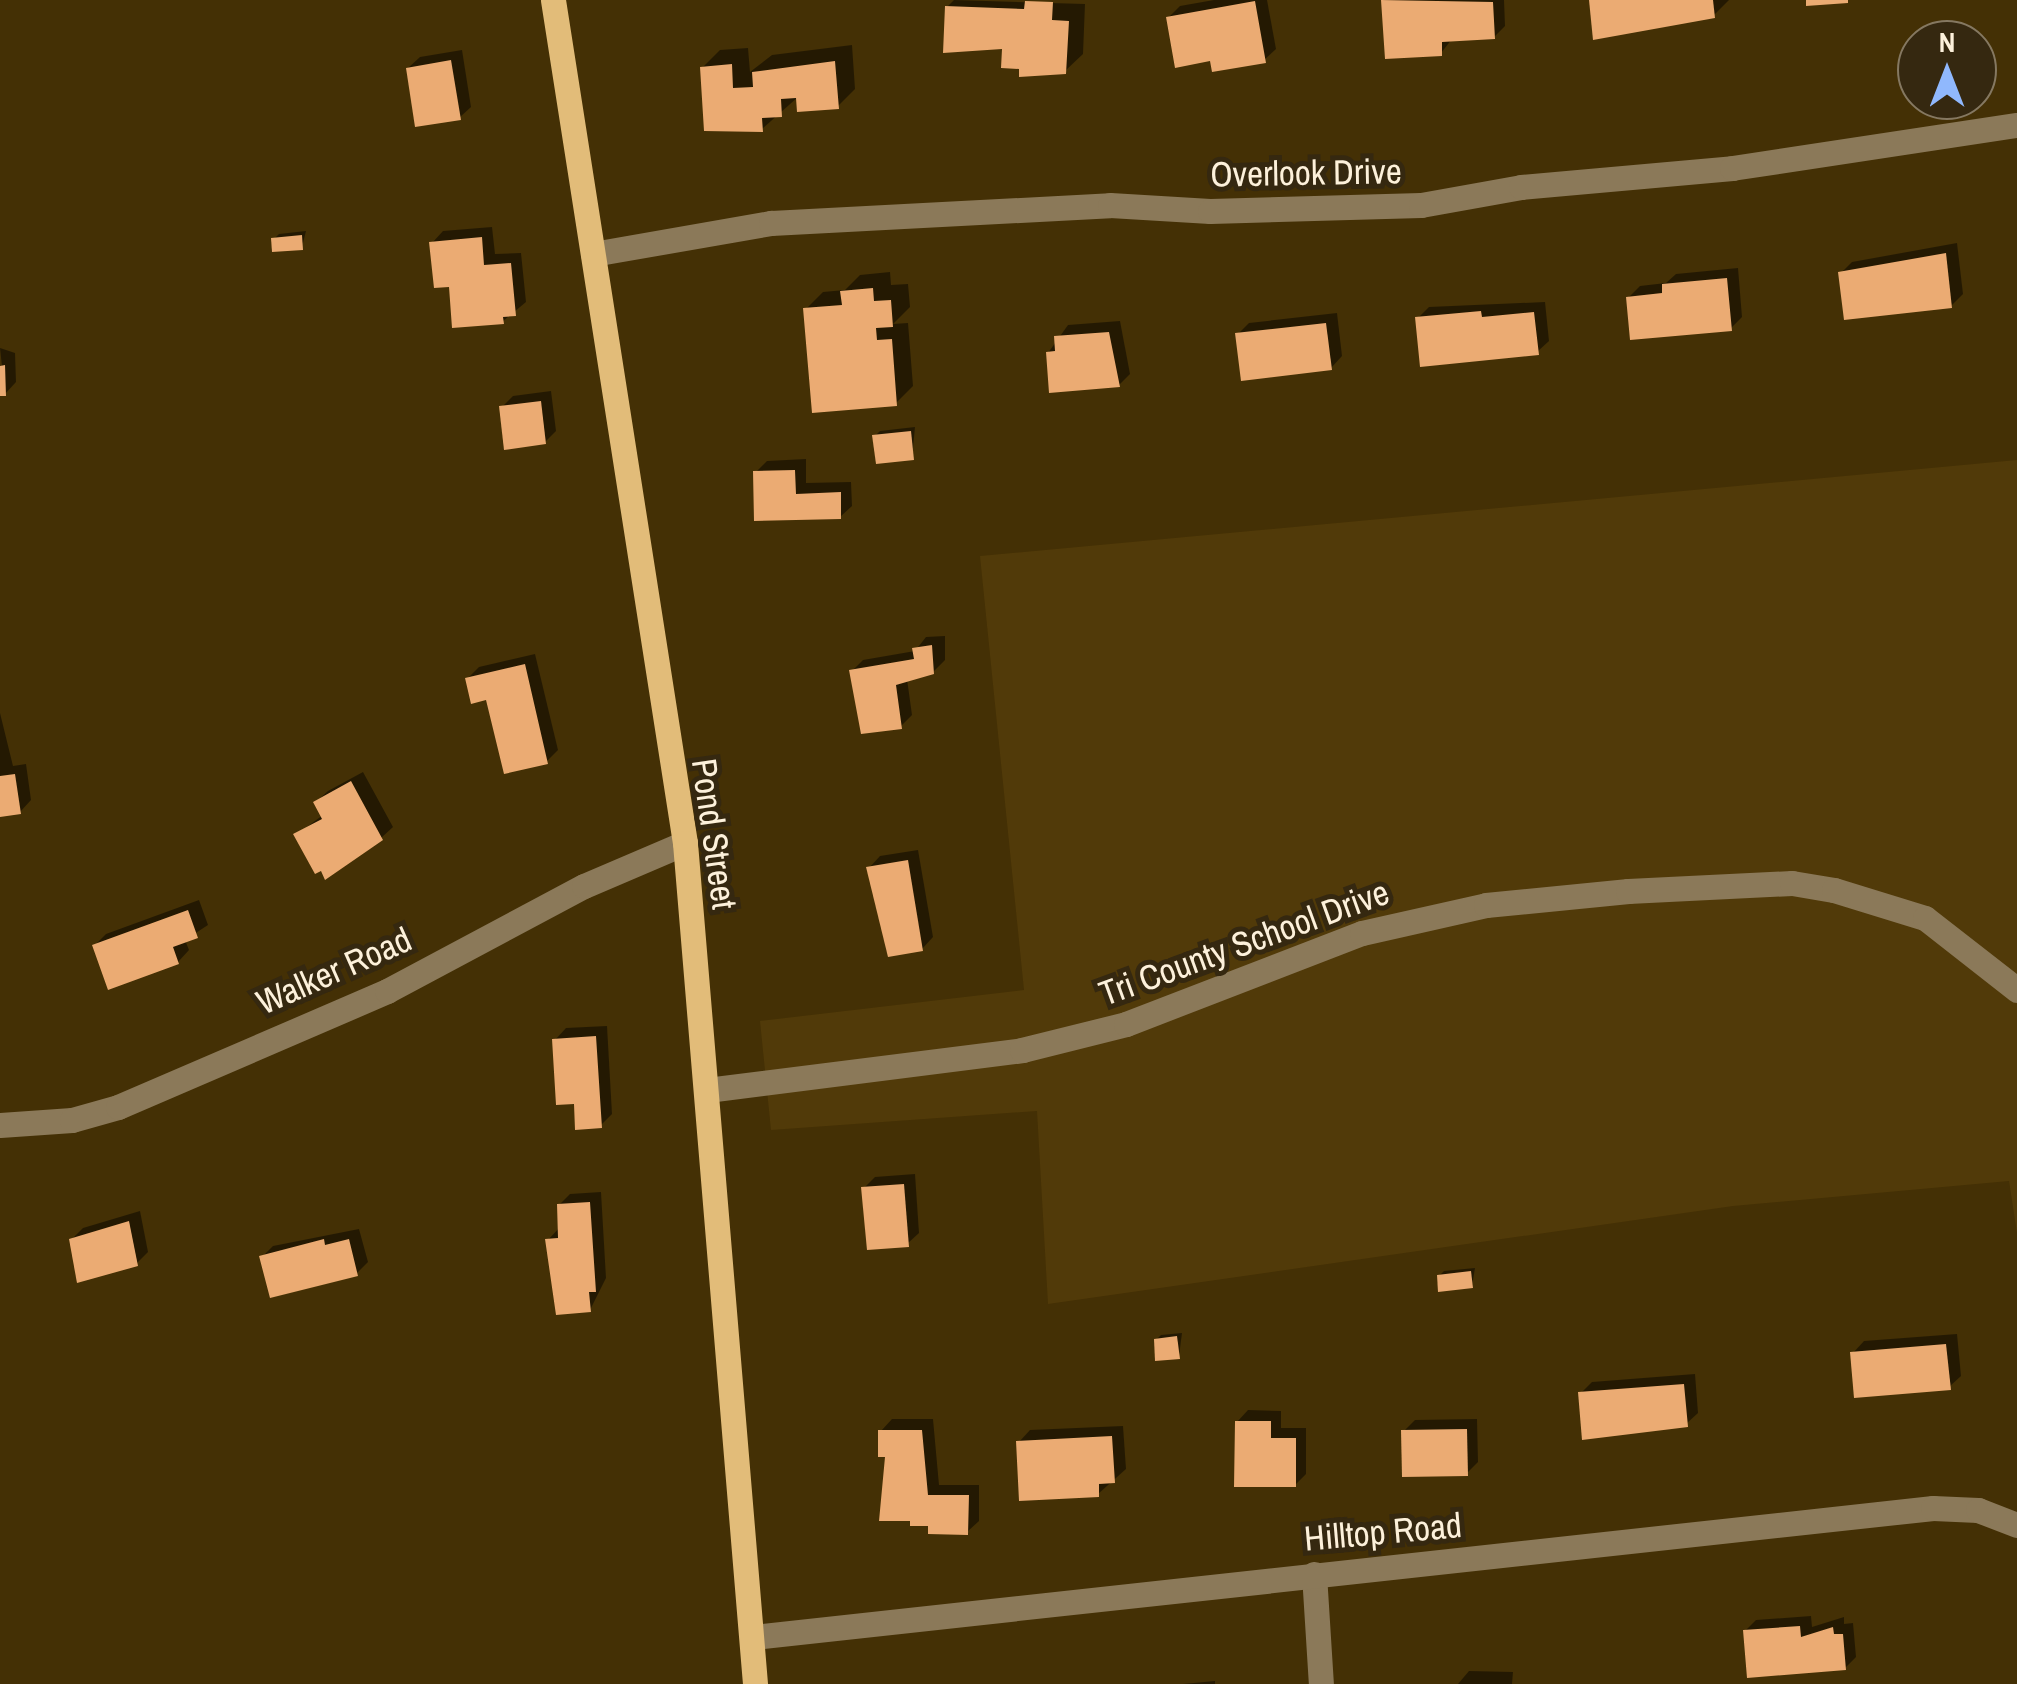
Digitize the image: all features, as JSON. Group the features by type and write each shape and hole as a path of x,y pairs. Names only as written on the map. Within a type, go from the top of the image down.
{"main road":[{"name":"Pond Street","path":"553,0 684,844 755,1684"}],"street":[{"name":"Overlook Drive","path":"593,254 772,224 1110,205 1210,211 1421,205 1521,187 1732,168 2017,124"},
{"name":"Walker Road","path":"0,1126 72,1120 118,1108 388,991 584,886 684,844"},
{"name":"Tri County School Drive","path":"707,1090 1086,1036 1362,933 1471,907 1628,891 1773,884 1834,890 1925,918 2017,990"},
{"name":"Hilltop Road","path":"753,1637 1933,1508 1978,1510 2017,1526"},
{"path":"1314,1574 1321,1684"}],"shaded area":[{"path":"2017,460 2017,1233 2009,1181 1733,1206 1048,1304 1037,1111 771,1130 760,1021 1024,990 980,556"}],"building":[{"path":"1381,0 1493,2 1495,39 1442,42 1442,56 1385,59"},
{"path":"1589,0 1713,0 1715,18 1593,40"},
{"path":"1806,0 1848,0 1848,3 1806,6"},
{"path":"1025,1 1053,2 1052,20 1069,21 1066,74 1019,77 1019,69 1001,68 1002,49 943,53 945,6 1024,9"},
{"path":"1255,1 1266,63 1212,72 1210,61 1175,68 1166,17"},
{"path":"451,60 461,120 415,127 406,68"},
{"path":"835,61 839,109 797,112 796,98 781,99 782,117 762,118 763,132 704,131 700,67 732,64 733,88 753,87 752,72"},
{"path":"302,235 303,250 272,252 271,238"},
{"path":"482,237 484,265 511,263 516,316 503,317 504,324 452,328 449,287 434,288 429,242"},
{"path":"1946,253 1952,308 1844,320 1838,272"},
{"path":"1727,278 1732,331 1630,340 1626,297 1662,293 1662,284"},
{"path":"873,288 874,301 891,300 893,327 876,328 877,340 892,339 897,406 812,413 803,308 842,305 840,291"},
{"path":"1481,311 1482,317 1534,312 1539,355 1420,367 1415,317"},
{"path":"1326,323 1332,370 1241,381 1235,333"},
{"path":"1109,332 1120,387 1049,393 1046,352 1055,351 1054,336"},
{"path":"5,365 6,396 0,396 0,366"},
{"path":"541,401 546,444 504,450 499,406"},
{"path":"911,431 914,460 876,464 872,435"},
{"path":"795,470 796,494 841,492 841,519 754,521 753,471"},
{"path":"932,645 934,674 896,685 902,729 861,734 849,670 914,659 912,648"},
{"path":"525,664 548,764 504,774 486,700 471,704 465,678"},
{"path":"15,774 21,814 0,817 0,776"},
{"path":"351,781 383,840 325,880 321,871 315,874 293,834 322,819 313,802"},
{"path":"908,860 923,951 888,957 866,867"},
{"path":"188,910 198,938 173,947 179,964 108,990 92,945"},
{"path":"596,1036 602,1128 575,1130 574,1104 556,1105 552,1039"},
{"path":"904,1184 909,1247 867,1250 861,1187"},
{"path":"590,1202 596,1292 589,1292 591,1312 556,1315 545,1239 558,1238 557,1204"},
{"path":"129,1221 138,1266 77,1283 69,1239"},
{"path":"324,1239 325,1245 349,1239 358,1276 270,1298 259,1256"},
{"path":"1471,1271 1473,1288 1438,1292 1437,1275"},
{"path":"1177,1336 1180,1359 1155,1361 1154,1339"},
{"path":"1946,1344 1951,1390 1854,1398 1850,1352"},
{"path":"1684,1384 1688,1427 1582,1440 1578,1392"},
{"path":"1235,1421 1271,1421 1271,1438 1296,1438 1296,1487 1234,1487"},
{"path":"1467,1429 1468,1476 1402,1477 1401,1430"},
{"path":"878,1430 922,1430 928,1495 969,1495 968,1535 928,1534 928,1526 910,1526 910,1521 879,1521 885,1457 878,1457"},
{"path":"1112,1436 1115,1483 1099,1484 1099,1497 1019,1501 1016,1441"},
{"path":"1800,1626 1801,1637 1833,1627 1834,1634 1843,1634 1846,1670 1747,1678 1743,1630"}]}
